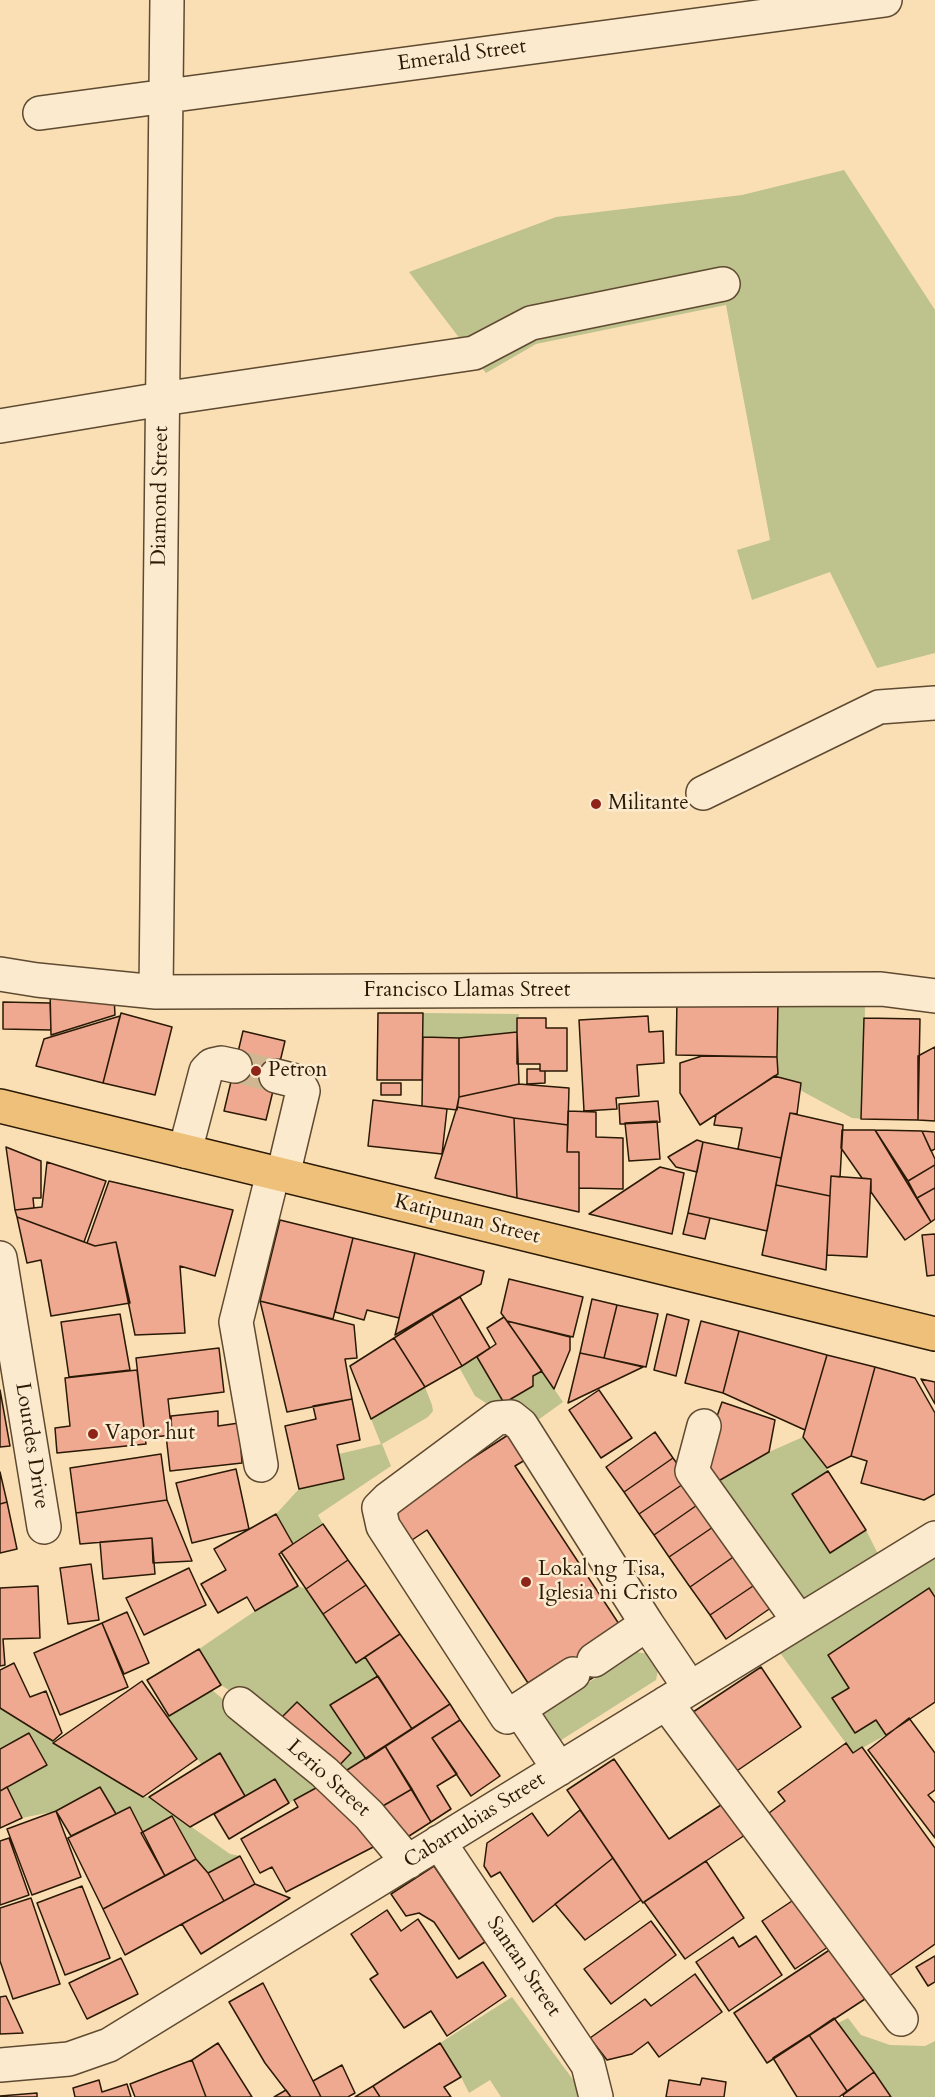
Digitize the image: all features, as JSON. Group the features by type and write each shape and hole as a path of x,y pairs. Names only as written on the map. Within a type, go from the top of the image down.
{"main road":[{"name":"Katipunan Street","path":"0,1106 935,1334"}],"street":[{"name":"Diamond Street","path":"156,992 167,0"},
{"name":"Emerald Street","path":"40,113 754,9 885,0"},
{"path":"0,426 162,399 474,353 531,323 723,284"},
{"path":"702,793 879,708 935,703"},
{"name":"Francisco Llamas Street","path":"0,974 156,992 881,989 935,996"},
{"path":"185,1151 207,1071 212,1065 221,1063 235,1066"},
{"path":"261,1466 236,1322 303,1091 300,1084 276,1076"},
{"name":"Lourdes Drive","path":"0,1258 44,1527"},
{"path":"647,1624 507,1716 383,1526 379,1508 497,1418 511,1417 521,1425 647,1624 678,1696 901,2019"},
{"path":"704,1426 692,1472 799,1621"},
{"name":"Cabarrubias Street","path":"0,2065 69,2059 109,2045 935,1538"},
{"name":"Lerio Street","path":"240,1704 324,1772 369,1815 408,1862"},
{"path":"519,1709 559,1769"},
{"name":"Santan Street","path":"439,1842 588,2065 596,2097"}],"green space":[{"path":"844,170 935,310 935,653 877,668 830,572 752,600 737,550 770,540 726,305 536,344 486,373 409,272 556,217 742,195"},
{"path":"778,1002 865,1006 863,1119 852,1118 800,1090 801,1083 778,1077"},
{"path":"423,1013 519,1014 517,1032 459,1038 423,1037"},
{"path":"477,1357 504,1403 532,1386 533,1376 542,1371 563,1402 538,1420 530,1421 486,1403 475,1396 459,1367"},
{"path":"425,1387 433,1411 428,1417 382,1444 391,1466 318,1515 323,1524 293,1544 276,1514 299,1489 344,1479 339,1454 381,1444 371,1419"},
{"path":"803,1437 828,1471 792,1494 829,1552 866,1530 878,1554 793,1607 708,1487 769,1452"},
{"path":"935,1557 935,1597 929,1589 828,1655 849,1688 833,1699 855,1733 876,1720 886,1735 853,1753 778,1650"},
{"path":"298,1586 306,1589 356,1663 365,1657 378,1676 330,1705 366,1759 336,1777 333,1772 351,1752 297,1702 278,1721 221,1685 199,1649 255,1611"},
{"path":"637,1652 648,1654 658,1670 656,1680 555,1744 538,1714"},
{"path":"212,1690 325,1783 289,1803 275,1779 245,1796 220,1754 202,1765 167,1716"},
{"path":"0,1708 143,1797 149,1797 230,1854 240,1856 208,1873 196,1859 173,1816 141,1833 129,1808 116,1814 100,1787 56,1811 22,1818 7,1787 47,1765 29,1733 0,1749"},
{"path":"512,1997 577,2085 577,2097 501,2097 490,2080 469,2093 440,2043"},
{"path":"848,2018 861,2035 890,2045 925,2046 935,2041 935,2097 891,2097 838,2023"}],"building":[{"path":"50,989 114,996 115,1015 51,1035"},
{"path":"677,1000 778,1002 777,1057 676,1055"},
{"path":"3,1002 50,1003 51,1030 3,1029"},
{"path":"121,1013 172,1027 155,1095 103,1083"},
{"path":"378,1013 423,1013 422,1080 377,1080"},
{"path":"120,1016 103,1083 36,1066 44,1039"},
{"path":"648,1016 649,1032 663,1031 664,1063 637,1065 639,1096 616,1098 617,1109 584,1111 579,1020"},
{"path":"517,1018 546,1018 546,1028 567,1028 567,1071 540,1071 540,1064 517,1064"},
{"path":"864,1018 920,1019 918,1120 861,1119"},
{"name":"Petron","path":"243,1031 285,1041 266,1120 224,1111"},
{"path":"517,1032 519,1084 459,1097 459,1038"},
{"path":"423,1037 459,1038 457,1110 422,1106"},
{"path":"935,1047 935,1121 918,1120 918,1056"},
{"path":"702,1056 777,1057 778,1074 700,1125 680,1093 680,1063"},
{"path":"527,1069 545,1071 545,1083 527,1084"},
{"path":"774,1076 801,1083 797,1114 790,1113 781,1158 738,1149 742,1128 714,1125 716,1115"},
{"path":"381,1083 401,1083 401,1095 381,1095"},
{"path":"519,1084 569,1088 568,1125 457,1107 459,1097"},
{"path":"373,1100 447,1109 442,1154 368,1146"},
{"path":"658,1101 660,1122 620,1124 619,1104"},
{"path":"457,1107 514,1118 517,1198 435,1178"},
{"path":"568,1111 596,1112 596,1137 623,1138 623,1189 579,1188 579,1152 567,1152"},
{"path":"790,1113 843,1125 840,1177 831,1176 830,1196 776,1185"},
{"path":"514,1118 568,1125 567,1152 579,1152 579,1212 517,1198"},
{"path":"657,1121 660,1159 629,1161 625,1123"},
{"path":"842,1130 875,1130 931,1222 905,1240 871,1192 871,1179 862,1178 841,1148"},
{"path":"875,1130 922,1131 935,1159 935,1165 908,1181"},
{"path":"922,1131 935,1132 935,1149 931,1151"},
{"path":"697,1140 703,1142 697,1172 676,1167 668,1157"},
{"path":"703,1142 781,1158 767,1231 688,1213"},
{"path":"6,1147 41,1161 41,1198 33,1198 34,1208 15,1210"},
{"path":"47,1162 106,1181 84,1242 17,1217 15,1210 42,1207"},
{"path":"935,1165 935,1188 917,1198 908,1181"},
{"path":"660,1167 684,1173 672,1234 589,1214"},
{"path":"831,1176 871,1179 867,1257 827,1255"},
{"path":"109,1181 233,1210 215,1276 180,1266 185,1333 135,1335 116,1242 95,1246 87,1243"},
{"path":"776,1185 830,1196 826,1270 762,1255"},
{"path":"935,1188 935,1219 931,1222 917,1198"},
{"path":"688,1213 710,1218 705,1239 683,1234"},
{"path":"17,1217 95,1246 116,1242 130,1303 51,1316 41,1260 27,1263"},
{"path":"280,1220 353,1238 333,1319 260,1301"},
{"path":"935,1234 935,1275 927,1276 922,1235"},
{"path":"353,1238 415,1253 399,1318 367,1310 364,1320 335,1312"},
{"path":"415,1253 484,1271 481,1284 395,1335"},
{"path":"509,1279 583,1297 573,1337 507,1321 501,1313"},
{"path":"460,1297 490,1348 462,1366 432,1314"},
{"path":"592,1299 617,1305 604,1358 580,1353"},
{"path":"260,1301 354,1325 357,1358 345,1359 352,1399 287,1412"},
{"path":"617,1305 658,1314 646,1367 604,1358"},
{"path":"120,1314 130,1370 69,1377 61,1322"},
{"path":"432,1314 462,1366 425,1387 394,1338"},
{"path":"667,1314 689,1320 676,1376 654,1370"},
{"path":"504,1317 542,1371 533,1376 533,1386 504,1403 477,1357 496,1344 487,1328"},
{"path":"507,1321 570,1337 570,1350 554,1389"},
{"path":"701,1321 739,1331 723,1393 685,1383"},
{"path":"739,1331 827,1355 805,1430 723,1393"},
{"path":"394,1338 425,1387 371,1419 350,1366"},
{"path":"219,1348 224,1392 168,1399 172,1435 145,1438 136,1358"},
{"path":"580,1353 604,1358 643,1367 568,1403"},
{"path":"827,1355 875,1367 851,1456 827,1468 803,1437"},
{"path":"875,1367 915,1378 935,1413 935,1494 924,1500 861,1483 867,1461 851,1456"},
{"path":"137,1370 146,1444 57,1453 55,1428 70,1426 65,1378"},
{"path":"921,1379 935,1382 935,1404"},
{"path":"0,1390 10,1446 0,1447"},
{"path":"599,1390 632,1438 601,1458 569,1410"},
{"path":"352,1399 360,1440 337,1445 344,1479 299,1489 285,1426 316,1419 313,1406"},
{"path":"722,1402 775,1420 769,1452 708,1487 700,1465"},
{"path":"218,1411 218,1426 239,1423 242,1463 170,1471 166,1435 172,1435 171,1416"},
{"path":"655,1432 673,1458 624,1492 606,1467"},
{"name":"Lokal ng Tisa, Iglesia ni Cristo","path":"508,1435 525,1460 515,1466 619,1624 602,1672 581,1685 564,1660 528,1683 427,1530 412,1540 392,1510"},
{"path":"161,1454 167,1500 76,1513 70,1468"},
{"path":"673,1458 689,1480 639,1514 624,1492"},
{"path":"236,1469 249,1529 192,1543 176,1483"},
{"path":"828,1471 866,1530 830,1553 792,1494"},
{"path":"0,1472 7,1502 0,1504"},
{"path":"689,1480 703,1501 654,1535 639,1514"},
{"path":"167,1500 192,1561 153,1563 152,1538 80,1544 76,1513"},
{"path":"703,1501 719,1523 669,1557 654,1535"},
{"path":"7,1502 17,1549 0,1553 0,1504"},
{"path":"276,1514 293,1544 279,1554 298,1586 255,1611 247,1597 218,1613 201,1584 226,1570 214,1549"},
{"path":"719,1523 739,1553 690,1587 669,1557"},
{"path":"323,1524 348,1560 306,1589 281,1552"},
{"path":"152,1538 155,1574 103,1579 100,1542"},
{"path":"739,1553 759,1582 710,1615 690,1587"},
{"path":"348,1560 366,1585 323,1614 306,1589"},
{"path":"91,1564 99,1620 68,1624 60,1568"},
{"path":"189,1568 206,1605 144,1635 126,1598"},
{"path":"759,1582 775,1605 726,1639 710,1615"},
{"path":"366,1585 400,1634 356,1663 323,1614"},
{"path":"38,1586 40,1638 3,1639 5,1665 0,1666 0,1588"},
{"path":"929,1588 935,1597 935,1702 886,1735 876,1720 855,1733 832,1698 849,1688 828,1655"},
{"path":"127,1612 149,1663 124,1674 102,1623"},
{"path":"102,1623 128,1687 60,1715 34,1653"},
{"path":"400,1634 450,1704 412,1729 365,1657"},
{"path":"199,1649 221,1685 169,1716 147,1680"},
{"path":"14,1663 30,1697 46,1691 62,1733 53,1741 0,1708 0,1670"},
{"path":"761,1667 801,1727 725,1779 684,1718"},
{"path":"378,1676 412,1729 366,1759 330,1705"},
{"path":"142,1681 197,1759 143,1797 53,1743"},
{"path":"297,1702 351,1753 333,1772 278,1721"},
{"path":"450,1704 460,1720 432,1738 457,1774 437,1786 451,1809 431,1822 385,1746"},
{"path":"909,1718 935,1753 935,1790 928,1795 935,1803 935,1838 868,1750"},
{"path":"460,1720 500,1776 471,1796 432,1738"},
{"path":"29,1733 47,1765 0,1791 0,1749"},
{"path":"846,1743 853,1753 862,1747 935,1848 935,1944 888,1977 769,1813 785,1801 778,1792"},
{"path":"385,1746 412,1789 376,1810 336,1777"},
{"path":"220,1753 245,1796 190,1827 149,1797"},
{"path":"614,1759 669,1839 727,1801 748,1833 643,1903 567,1790"},
{"path":"275,1779 289,1803 229,1839 214,1814"},
{"path":"325,1783 383,1842 286,1892 272,1867 260,1873 241,1839 298,1807 294,1800"},
{"path":"7,1787 22,1818 0,1828 0,1791"},
{"path":"100,1787 116,1814 71,1836 56,1811"},
{"path":"412,1789 431,1822 406,1838 376,1810"},
{"path":"130,1807 165,1876 103,1909 68,1838"},
{"path":"580,1810 613,1858 533,1922 500,1872 491,1877 484,1866 487,1843 532,1813 548,1836"},
{"path":"56,1811 81,1877 32,1895 7,1829"},
{"path":"172,1816 196,1859 165,1876 141,1833"},
{"path":"9,1838 29,1895 0,1905 0,1841"},
{"path":"240,1856 255,1884 224,1901 208,1873"},
{"path":"613,1858 641,1900 585,1940 555,1904"},
{"path":"196,1859 208,1873 224,1901 125,1955 103,1909"},
{"path":"706,1861 744,1918 685,1959 644,1902"},
{"path":"434,1866 485,1942 459,1959 434,1922 419,1913 406,1916 391,1894"},
{"path":"255,1884 290,1898 201,1954 182,1924"},
{"path":"82,1886 110,1958 65,1975 37,1903"},
{"path":"798,1897 831,1945 795,1969 762,1921"},
{"path":"31,1898 60,1984 13,1999 0,1961 0,1908"},
{"path":"387,1910 401,1931 418,1919 457,1978 483,1962 506,1996 447,2036 431,2011 404,2028 370,1979 378,1974 351,1934"},
{"path":"651,1921 676,1955 611,2004 584,1969"},
{"path":"756,1936 782,1975 729,2011 696,1962 733,1937 739,1947"},
{"path":"831,1949 865,1999 767,2063 734,2013"},
{"path":"935,1956 935,1982 928,1986 916,1967"},
{"path":"121,1958 138,1994 87,2019 69,1983"},
{"path":"695,1974 722,2012 659,2057 648,2042 632,2054 607,2060 590,2038 645,1999 651,2006"},
{"path":"263,1983 321,2097 291,2097 265,2063 229,2002"},
{"path":"6,1996 23,2033 0,2034 0,1997"},
{"path":"834,2018 874,2072 847,2091 809,2035"},
{"path":"809,2035 847,2091 839,2097 797,2097 773,2058"},
{"path":"218,2043 252,2097 206,2097 192,2060"},
{"path":"440,2043 461,2077 444,2087 451,2097 380,2097 373,2086"},
{"path":"192,2060 206,2097 135,2097 130,2084"},
{"path":"342,2065 355,2093 348,2097 321,2097 313,2081"},
{"path":"874,2072 891,2097 844,2097 843,2095"},
{"path":"702,2078 726,2082 724,2097 666,2097 669,2080 700,2085"},
{"path":"99,2080 102,2092 127,2084 131,2097 75,2097 73,2088"},
{"path":"373,2086 380,2097 355,2097"},
{"path":"286,2090 291,2097 274,2097"},
{"path":"37,2093 37,2097 0,2097 0,2096"}],"tunnel":[{"path":"235,1066 276,1076"}],"place":[{"name":"Militante","path":"596,804"},
{"name":"Petron","path":"256,1071"},
{"name":"Vapor hut","path":"93,1434"},
{"name":"Lokal ng Tisa, Iglesia ni Cristo","path":"526,1582"}]}
